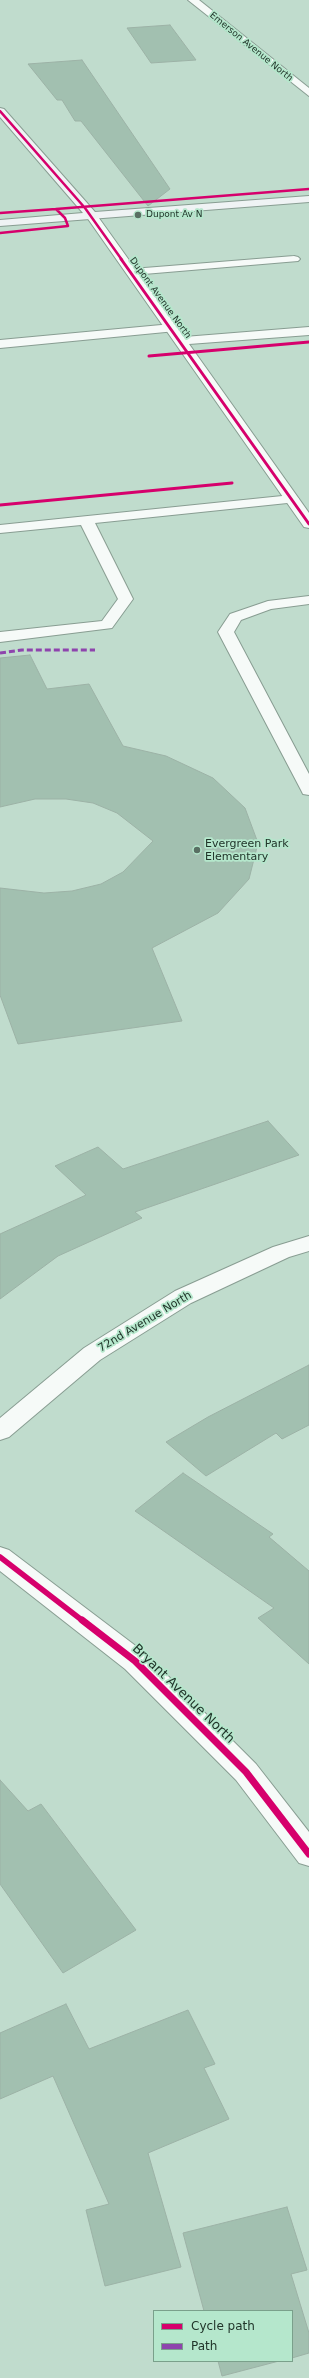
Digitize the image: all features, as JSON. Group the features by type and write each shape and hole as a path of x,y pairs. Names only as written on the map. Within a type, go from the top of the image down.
{"street":[{"name":"Emerson Avenue North","path":"193,0 309,93"},
{"name":"Dupont Avenue North","path":"0,111 92,216 309,524"},
{"path":"0,224 309,199"},
{"path":"181,341 309,330"},
{"name":"72nd Avenue North","path":"0,1431 92,1354 183,1297 281,1252 309,1243"},
{"name":"Bryant Avenue North","path":"0,1557 135,1660 246,1772 309,1854"}],"lane":[{"path":"132,272 294,259"},
{"path":"0,344 172,328"},
{"path":"0,529 292,499"},
{"path":"0,637 107,625 126,599 86,520"},
{"path":"309,600 268,605 234,617 226,632 309,790"}],"building":[{"path":"170,25 196,60 151,63 127,28"},
{"path":"82,60 170,189 148,206 81,121 75,121 62,100 57,100 28,64"},
{"name":"Evergreen Park Elementary","path":"30,655 47,689 89,684 123,746 166,756 213,778 245,808 258,843 249,879 218,913 152,948 182,1021 18,1044 0,995 0,888 44,893 72,891 101,884 123,872 153,841 117,813 93,803 66,799 35,799 0,807 0,658"},
{"path":"268,1121 299,1155 135,1212 142,1218 58,1256 0,1299 0,1234 86,1195 55,1166 98,1147 123,1169"},
{"path":"309,1365 309,1425 282,1439 276,1433 206,1476 166,1442 208,1417"},
{"path":"183,1473 273,1534 269,1537 309,1571 309,1664 258,1618 274,1608 135,1511"},
{"path":"0,1780 28,1811 41,1804 136,1930 63,1973 0,1884"},
{"path":"66,2004 89,2049 188,2010 215,2064 204,2068 229,2119 148,2153 181,2267 105,2286 86,2210 109,2204 53,2076 0,2099 0,2033"},
{"path":"287,2207 307,2270 291,2274 309,2333 309,2353 293,2358 293,2310 204,2310 183,2233"},
{"path":"218,2362 275,2362 222,2376"}],"marked path":[{"path":"0,653 22,650 95,650"}],"cycle path":[{"path":"0,111 85,208 309,524"},
{"path":"0,233 68,226 65,218 56,209 309,189"},
{"path":"0,213 56,209"},
{"path":"149,356 309,342"},
{"path":"0,505 232,483"},
{"path":"0,1557 135,1661 246,1772 309,1854"}],"place":[{"name":"Dupont Av N","path":"138,215"},
{"name":"Evergreen Park Elementary","path":"197,850"}]}
